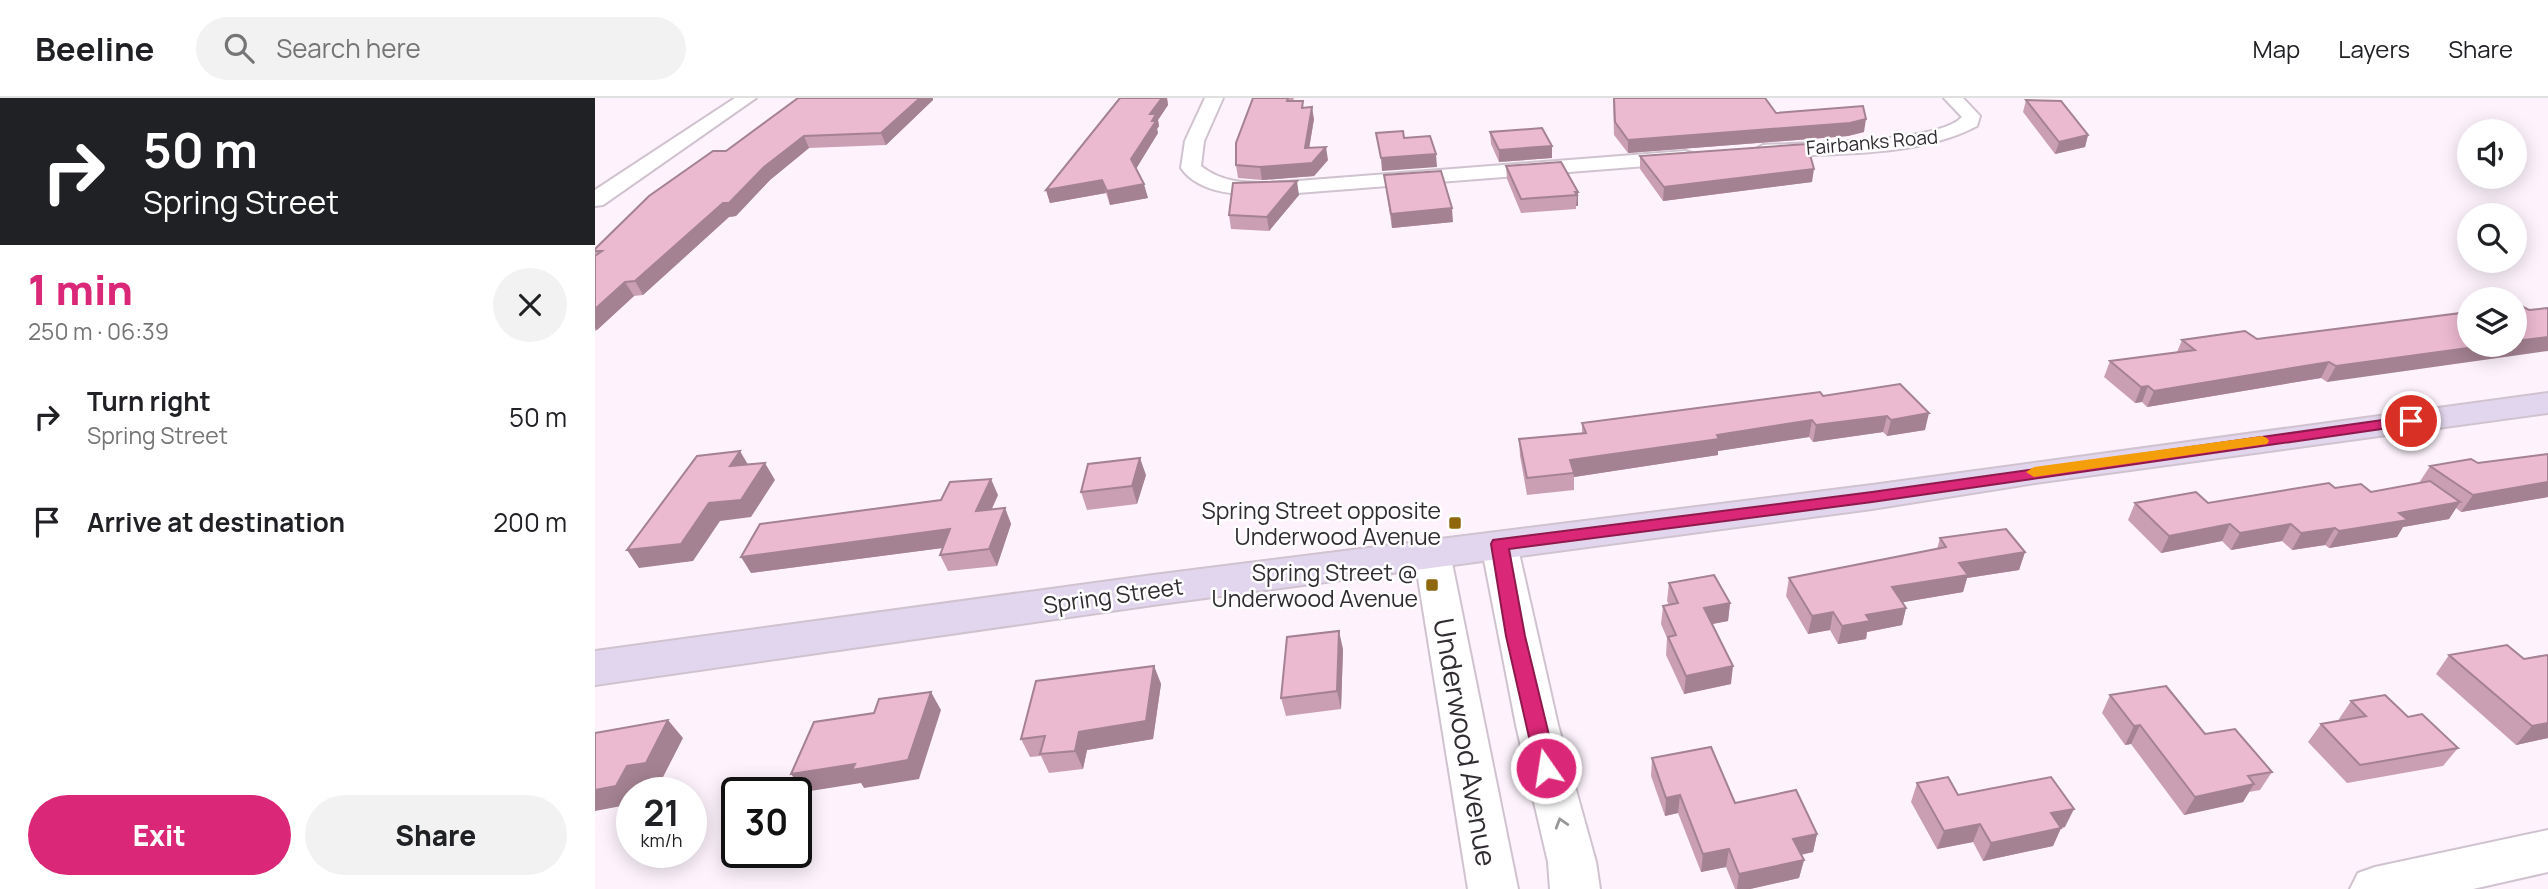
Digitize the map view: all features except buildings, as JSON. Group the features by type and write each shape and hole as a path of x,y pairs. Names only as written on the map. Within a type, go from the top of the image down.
{"main road":[{"name":"Spring Street","path":"595,668 1431,553 1872,497 2129,459 2548,403"}],"street":[{"path":"595,200 747,98"},
{"path":"1214,98 1195,141 1190,160 1191,168 1207,180 1245,188 1272,189 1703,156"},
{"name":"Fairbanks Road","path":"1743,153 1906,141 1949,134 1970,122 1971,116 1953,98"},
{"path":"1499,544 1515,636 1553,794 1574,868 1575,889"},
{"name":"Underwood Avenue","path":"1431,553 1493,889"},
{"path":"2375,889 2548,851"}],"slow traffic":[{"path":"2034,472 2262,441"}],"place":[{"name":"Spring Street opposite Underwood Avenue","path":"1455,523"},
{"name":"Spring Street @ Underwood Avenue","path":"1432,585"}],"route":[{"path":"1546,768 1515,636 1499,544 1872,497 2411,421"}]}
